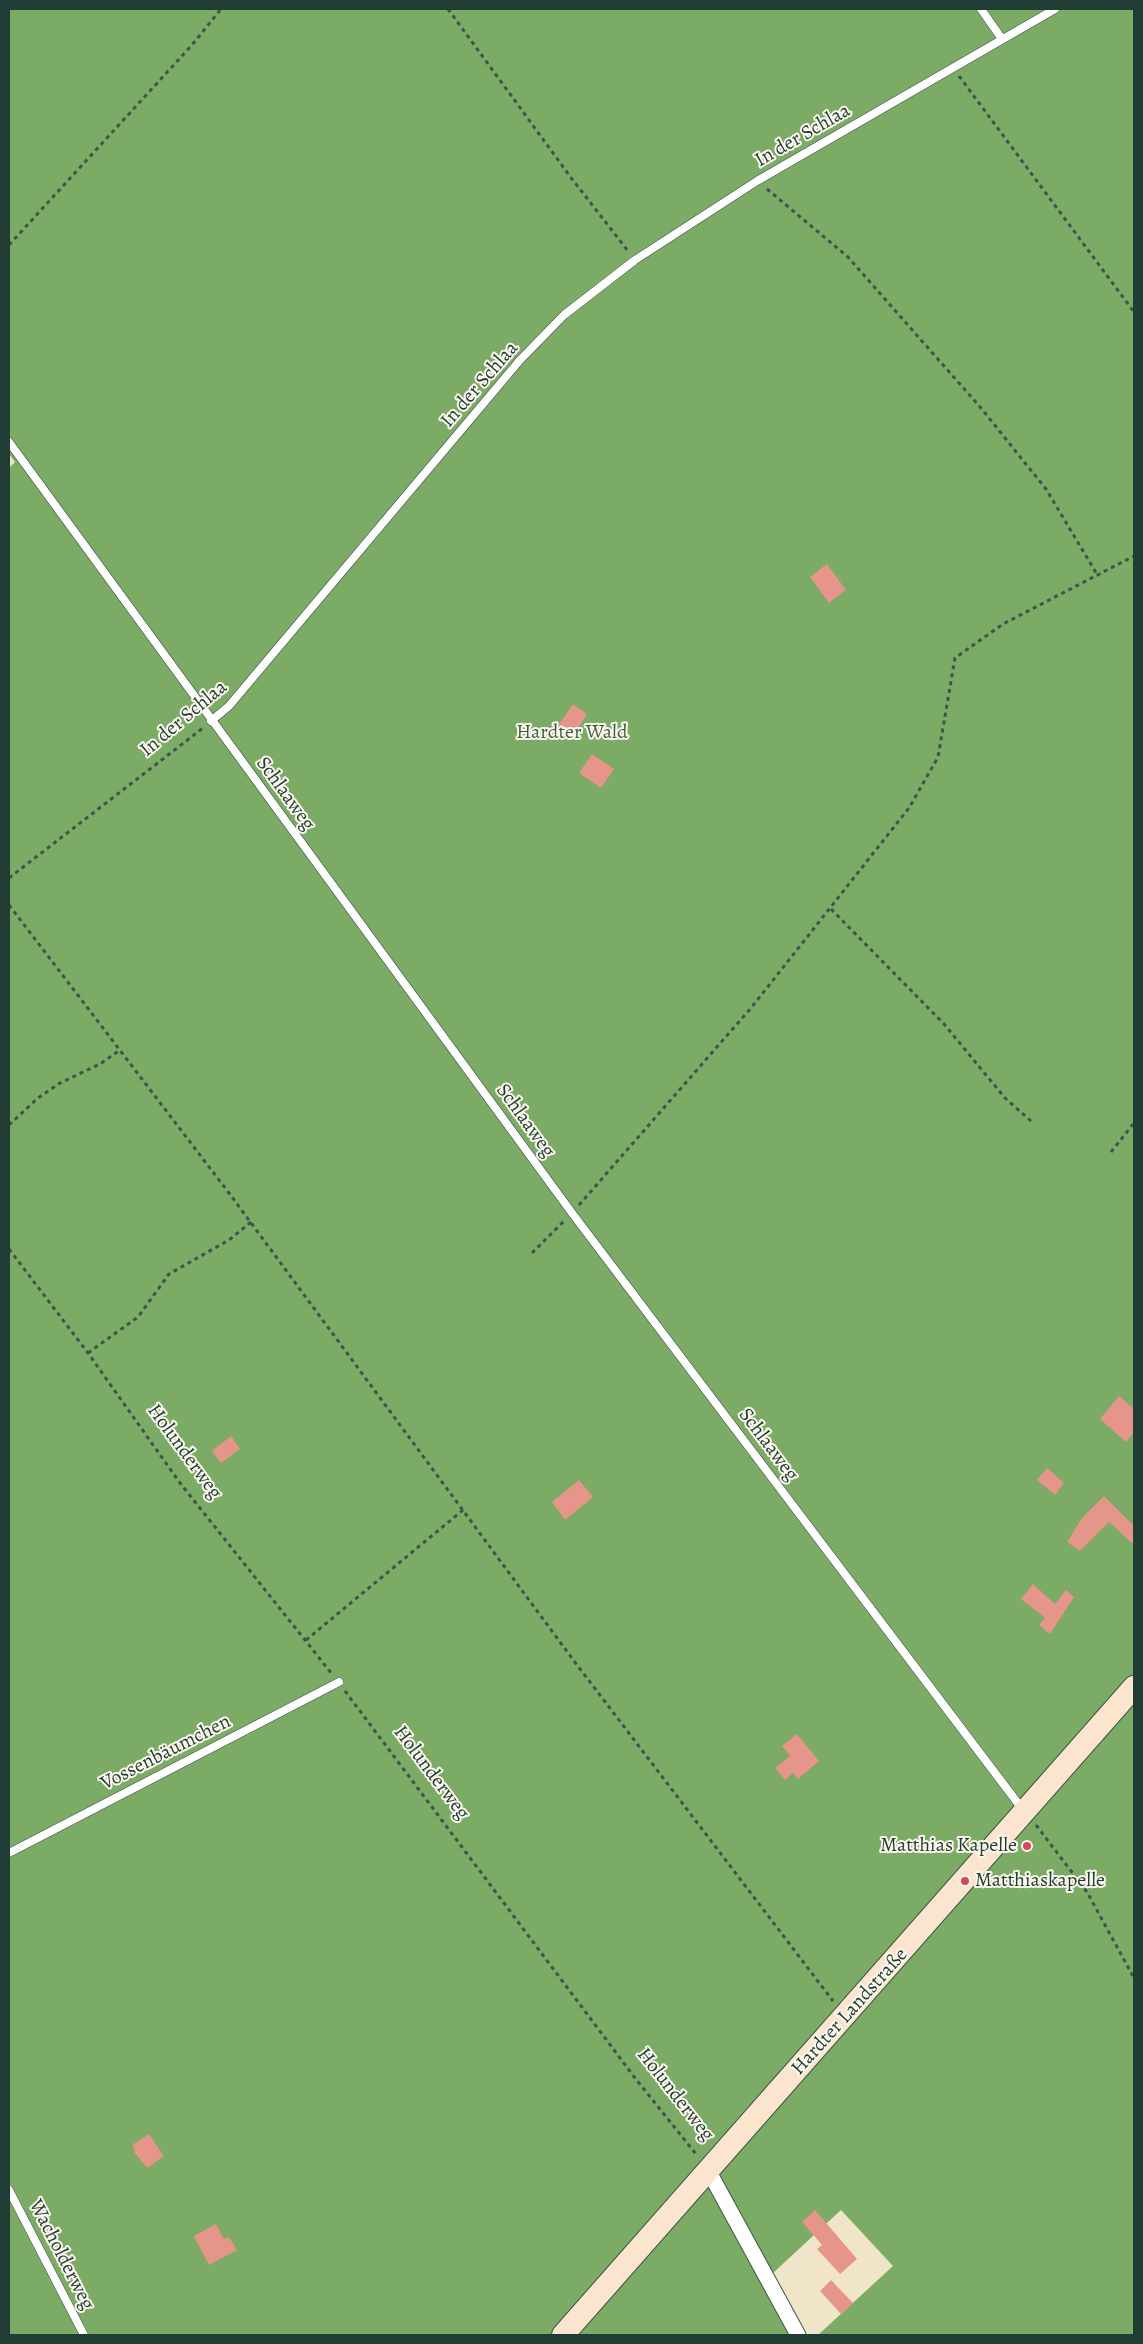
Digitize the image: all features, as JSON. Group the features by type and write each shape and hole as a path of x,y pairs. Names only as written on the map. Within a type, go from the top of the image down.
{"main road":[{"name":"Hardter Landstraße","path":"563,2335 845,2017 1031,1818 1134,1687"}],"street":[{"name":"Holunderweg","path":"708,2170 798,2335"}],"lane":[{"path":"982,9 1002,39"},
{"name":"In der Schlaa","path":"211,721 230,706 520,360 564,315 635,260 757,181 1055,9"},
{"name":"Schlaaweg","path":"9,442 572,1213 1031,1818"},
{"name":"Vossenbäumchen","path":"9,1853 339,1682"},
{"name":"Wacholderweg","path":"9,2190 84,2335"}],"path":[{"path":"9,245 192,45 221,9"},
{"path":"448,9 572,179 635,260"},
{"path":"953,68 1134,312"},
{"path":"757,181 848,257 980,408 1046,489 1098,576"},
{"path":"532,1253 572,1213 751,1008 909,808 938,757 955,658 1003,624 1134,556"},
{"name":"In der Schlaa","path":"9,878 211,721"},
{"path":"9,905 250,1222 574,1662 845,2017"},
{"path":"831,909 944,1024 1005,1098 1031,1121"},
{"path":"9,1125 38,1098 60,1083 100,1064 120,1050"},
{"path":"1111,1152 1134,1123"},
{"path":"88,1353 138,1317 169,1274 229,1240 250,1222"},
{"name":"Holunderweg","path":"9,1249 88,1353 180,1483 339,1682 635,2078 708,2170"},
{"path":"306,1640 463,1510"},
{"path":"1031,1818 1087,1892 1134,1978"}],"green space":[{"name":"Hardter Wald","path":"9,9 1134,9 1134,2335 818,2335 893,2266 841,2210 772,2274 806,2335 9,2335 9,468 15,462 9,454"}],"building":[{"path":"827,564 846,590 829,603 810,577"},
{"path":"573,704 587,714 571,740 555,730"},
{"path":"592,754 614,769 601,788 579,773"},
{"path":"1119,1396 1134,1409 1134,1433 1126,1442 1100,1419"},
{"path":"231,1436 240,1449 221,1463 212,1451"},
{"path":"1047,1468 1064,1483 1055,1495 1037,1480"},
{"path":"579,1480 593,1497 565,1520 552,1502"},
{"path":"1104,1496 1134,1526 1134,1545 1109,1522 1080,1551 1067,1542 1082,1518"},
{"path":"1033,1584 1055,1604 1066,1590 1074,1597 1050,1634 1039,1625 1045,1618 1021,1599"},
{"path":"797,1734 819,1761 798,1779 793,1773 785,1780 775,1768 790,1756 782,1746"},
{"path":"149,2134 164,2156 147,2168 134,2152 132,2145"},
{"path":"815,2210 857,2259 840,2274 817,2249 822,2245 802,2222"},
{"path":"216,2224 224,2239 229,2237 237,2250 209,2265 194,2236"},
{"path":"831,2280 853,2303 841,2314 820,2291"}],"place":[{"name":"Matthias Kapelle","path":"1027,1846"},
{"name":"Matthiaskapelle","path":"965,1881"}]}
